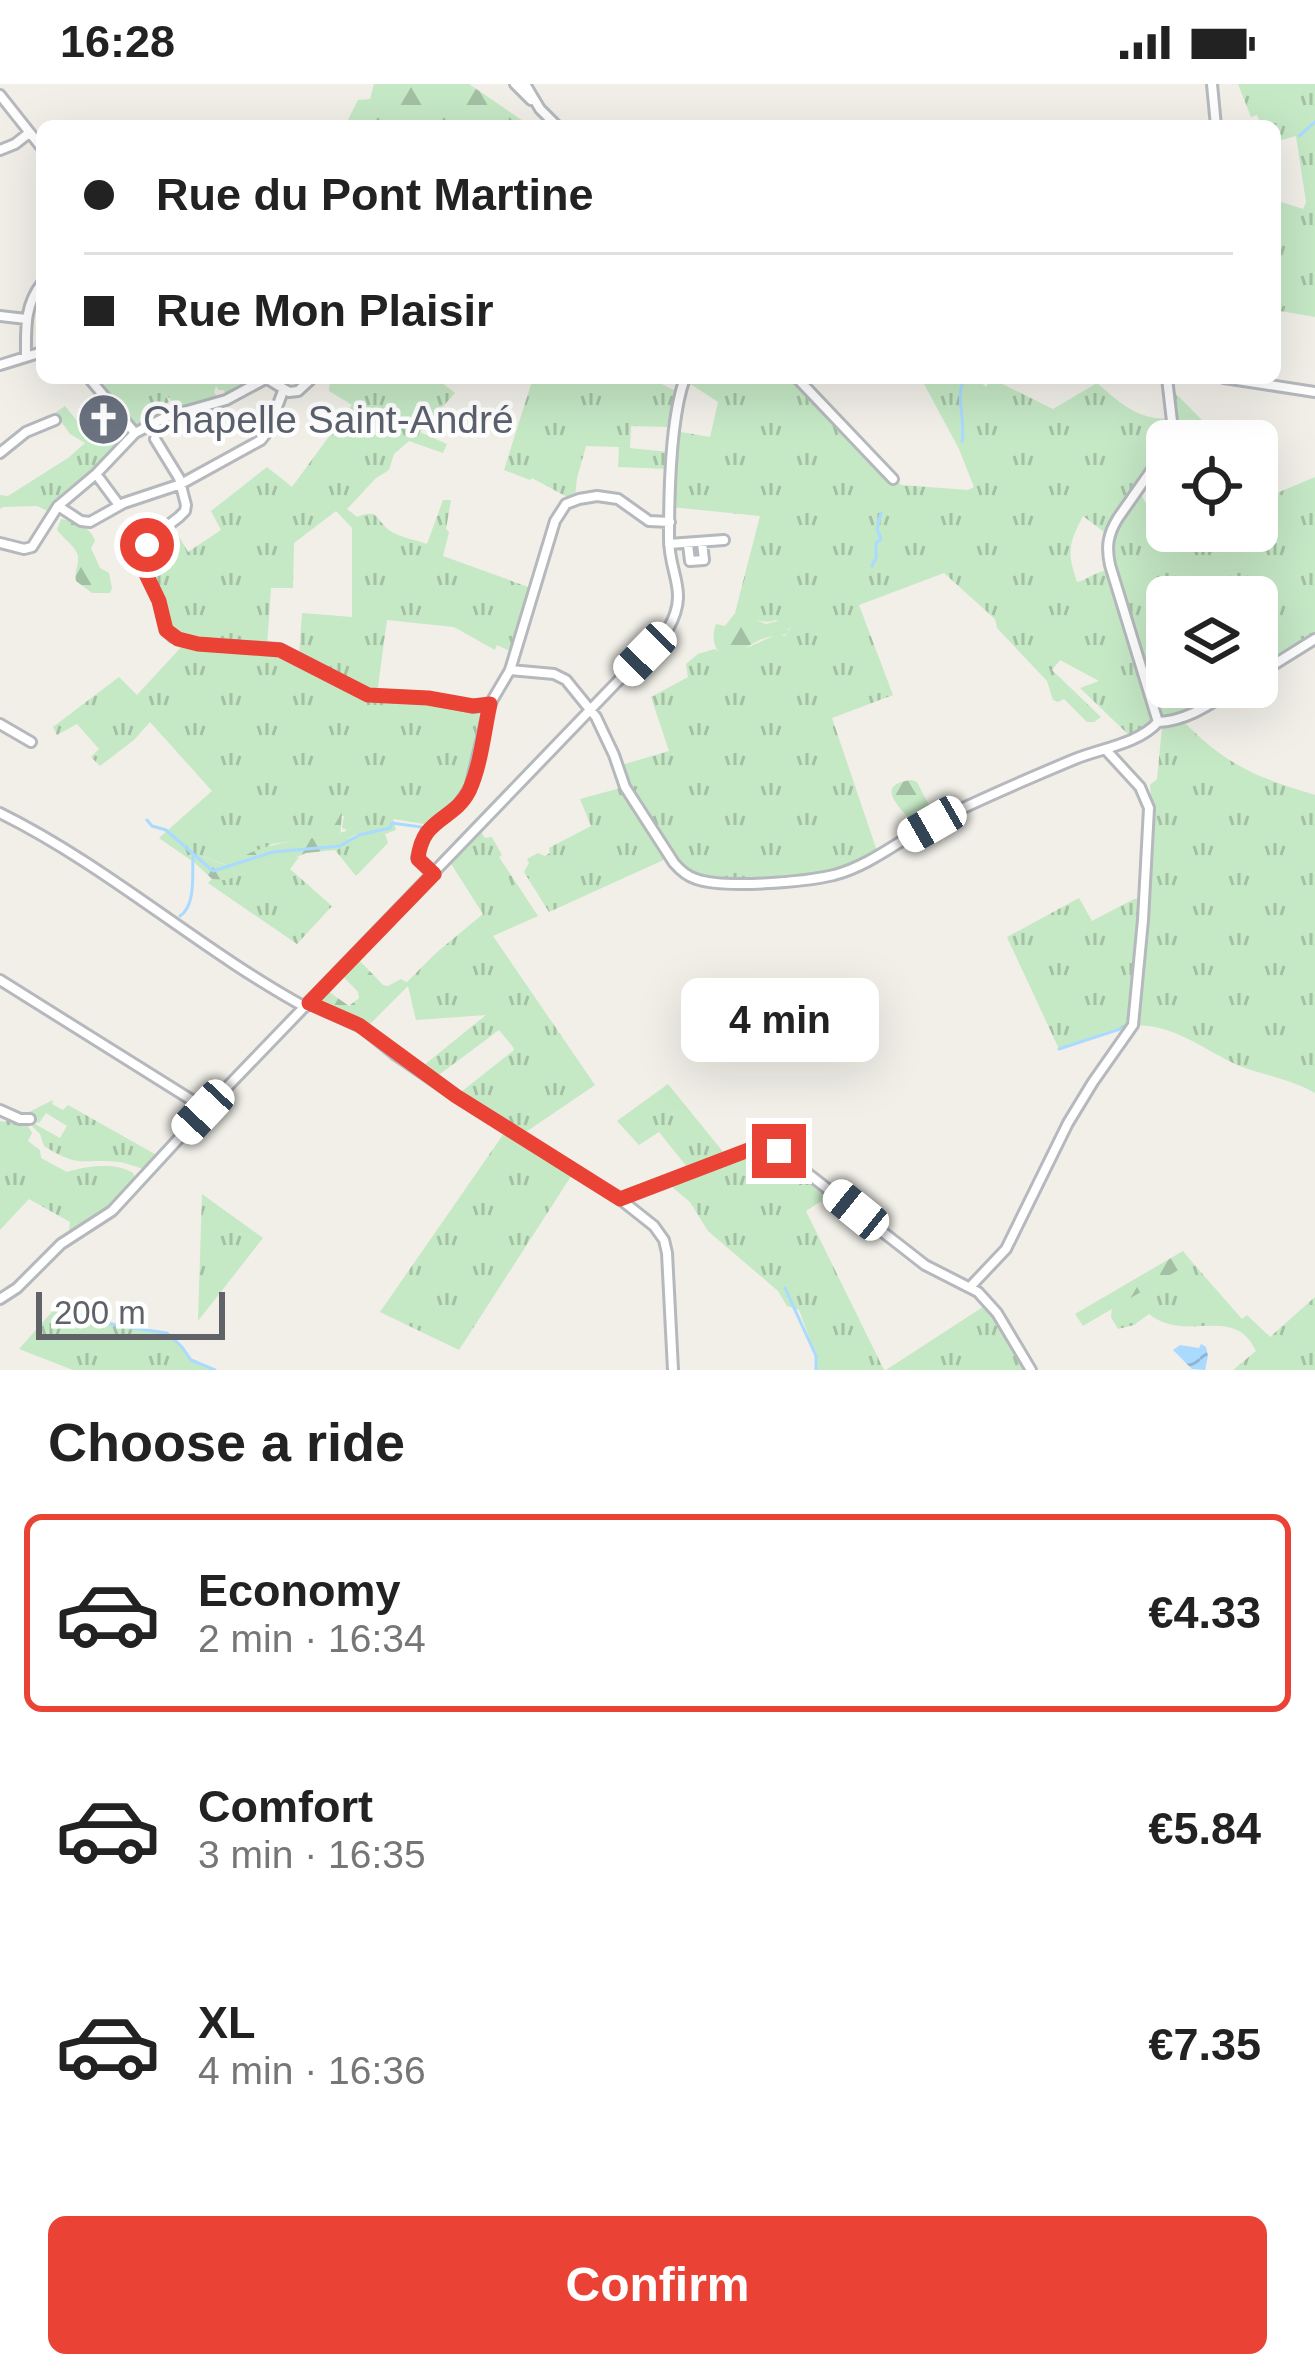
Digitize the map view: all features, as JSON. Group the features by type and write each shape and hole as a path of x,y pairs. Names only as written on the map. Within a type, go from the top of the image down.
{"street":[{"path":"514,84 551,120"},
{"path":"525,84 540,109"},
{"path":"1212,84 1215,120"},
{"path":"0,94 36,140"},
{"path":"0,151 30,133"},
{"path":"26,357 26,319 36,292"},
{"path":"0,316 26,319"},
{"path":"0,365 36,354"},
{"path":"95,384 139,431"},
{"path":"0,544 32,547 58,506 139,431 166,417 226,400 255,384"},
{"path":"274,384 284,391 298,391 306,384"},
{"path":"0,1299 61,1244 112,1211 663,635 679,598 669,544 675,418 684,384"},
{"path":"803,384 892,479"},
{"path":"1168,384 1173,420"},
{"path":"1262,384 1315,392"},
{"path":"58,506 90,522 119,505 181,484 261,440 284,391"},
{"path":"0,451 26,432 56,420"},
{"path":"155,439 181,484 185,511 153,537 143,560 166,630 173,637 198,644 280,650 368,695 490,704"},
{"path":"96,474 119,505"},
{"path":"1146,478 1107,543 1158,722"},
{"path":"434,874 418,859 421,845 429,828 466,797 490,704 510,670 555,521 566,504 612,497 650,521 670,522"},
{"path":"669,544 724,540"},
{"path":"688,544 690,561 704,560 703,542"},
{"path":"1278,662 1315,639"},
{"path":"510,670 561,676 591,711 625,787 678,868 696,879 721,883 849,871 932,824 1106,750 1158,722 1181,719 1201,708"},
{"path":"0,724 31,742"},
{"path":"971,1286 1006,1249 1069,1123 1133,1025 1149,808 1144,792 1106,750"},
{"path":"0,813 47,836 213,952 307,1005 359,1025 396,1055 620,1199 654,1226 668,1253 673,1370"},
{"path":"0,980 206,1109"},
{"path":"0,1110 30,1119"},
{"path":"620,1199 741,1152 772,1149 925,1265 971,1286 997,1313 1031,1370"}],"green space":[{"path":"374,84 469,84 522,120 348,120 358,100 370,99"},
{"path":"1238,84 1315,84 1315,317 1281,311 1281,202 1303,209 1306,202 1296,136 1281,140 1281,120 1251,117"},
{"path":"105,384 247,384 226,395 216,386 219,399 166,414 173,402 165,394 169,402 141,428 125,418 119,424 125,438 50,512 37,506 0,509 0,495 8,496 85,443 70,434 55,413 65,406 87,433 104,405 118,421 123,417 103,392"},
{"path":"330,384 444,384 455,393 420,432 447,444 443,453 409,441 394,454 389,470 347,509 357,517 373,514 393,532 427,544 443,500 451,500 443,556 531,588 512,652 497,645 495,650 454,627 387,620 377,694 299,656 302,613 352,617 352,528 336,511 294,543 293,588 271,588 267,646 204,643 170,630 148,570 151,547 173,526 188,552 221,530 211,511 267,467 292,487 352,405 329,391"},
{"path":"531,384 662,384 674,390 669,427 631,426 630,448 668,452 667,469 618,467 619,447 586,446 571,499 532,478 504,470"},
{"path":"689,384 803,384 901,485 968,490 974,487 959,449 924,384 1002,384 1053,409 1098,384 1131,410 1161,418 1172,418 1169,391 1173,391 1202,420 1146,420 1146,478 1138,489 1146,503 1146,552 1278,552 1278,493 1315,477 1315,639 1278,662 1278,576 1146,576 1146,708 1202,708 1182,720 1213,748 1242,768 1315,795 1315,1093 1245,1068 1161,1028 1113,1029 1059,1049 1007,937 1079,898 1092,921 1144,898 1148,800 1150,785 1157,779 1162,727 1158,723 1132,738 1080,688 1099,681 1060,660 1052,670 1101,717 1087,722 1064,699 1053,700 1047,681 997,628 995,619 944,573 859,605 893,695 832,718 878,854 849,871 768,882 696,879 670,857 549,912 524,872 527,859 538,853 545,856 549,848 591,826 580,799 624,787 618,766 669,751 651,697 688,677 686,664 698,654 744,649 778,634 785,636 790,629 776,620 745,620 735,613 760,516 671,507 675,431 710,437 718,402","holes":["1083,516 1108,535 1108,570 1077,582 1071,549"]},
{"path":"61,519 82,526 93,536 91,548 100,568 109,573 110,593 92,593 76,581 78,556 57,530"},
{"path":"735,613 766,624 782,620 788,623 789,634 761,640 736,655 723,655 714,642 714,630 716,624 725,626"},
{"path":"184,644 280,652 363,696 485,711 463,796 445,807 430,825 393,819 396,830 385,834 388,843 356,876 335,850 371,838 357,834 339,839 346,829 342,828 344,816 331,816 322,837 272,844 231,867 203,856 195,863 159,838 212,791 150,722 100,766 91,757 99,749 77,724 57,735 53,727 119,677 137,695"},
{"path":"912,780 932,811 929,822 912,822 892,796 894,786"},
{"path":"342,813 340,838 368,832 372,839 271,862 226,880 212,879 195,863 202,856 230,867 260,849 322,837 331,815"},
{"path":"478,827 485,838 492,837 499,857 538,916 493,936 595,1085 520,1136 575,1170 459,1350 380,1312 507,1129 456,1096 513,1047 499,1030 432,1080 418,1070 486,1015 416,1020 407,982 483,914 448,859"},
{"path":"299,857 290,869 332,906 297,944 208,883 271,862"},
{"path":"353,958 383,985 401,979 408,983 370,1024 316,1000 325,989 349,1006 359,998 339,972"},
{"path":"668,1084 724,1153 776,1133 795,1153 790,1157 834,1193 806,1211 884,1370 816,1370 816,1356 799,1310 787,1306 778,1291 708,1231 690,1202 666,1182 691,1172 659,1132 639,1145 617,1121"},
{"path":"53,1100 63,1110 68,1105 160,1157 147,1170 56,1153 44,1146 32,1126 60,1138 67,1126 46,1113 36,1122 29,1112"},
{"path":"11,1119 28,1126 32,1133 28,1141 40,1150 41,1158 67,1172 118,1167 133,1173 137,1182 100,1215 73,1231 70,1222 29,1199 0,1230 0,1121"},
{"path":"202,1194 263,1238 198,1321"},
{"path":"1183,1251 1192,1262 1083,1326 1075,1314"},
{"path":"1192,1262 1242,1319 1247,1315 1270,1337 1315,1297 1315,1370 1233,1370 1256,1351 1247,1337 1222,1326 1178,1326 1149,1314 1118,1329 1112,1308"},
{"path":"989,1303 1031,1370 886,1370"},
{"path":"58,1305 119,1326 167,1333 191,1360 215,1370 73,1370 19,1349"}],"water":[{"path":"1201,1344 1208,1356 1205,1370 1192,1369 1173,1350 1180,1345 1199,1348"}],"waterway":[{"path":"1299,136 1315,122"},
{"path":"962,384 962,442"},
{"path":"872,566 881,539 877,529 881,513"},
{"path":"147,820 166,830 213,871 273,852 340,846 359,835 390,828 392,823 421,827"},
{"path":"180,916 191,898 193,857"},
{"path":"1059,1049 1126,1027"},
{"path":"785,1288 816,1356 816,1370"},
{"path":"58,1305 119,1326 167,1333 191,1360 215,1370"}],"place":[{"name":"Chapelle Saint-André","path":"104,419"}],"route":[{"path":"147,545 144,570 166,630 178,639 280,650 368,695 490,704 466,797 429,828 417,856 434,874 309,1003 359,1025 456,1096 620,1199 751,1149 779,1151"}]}
